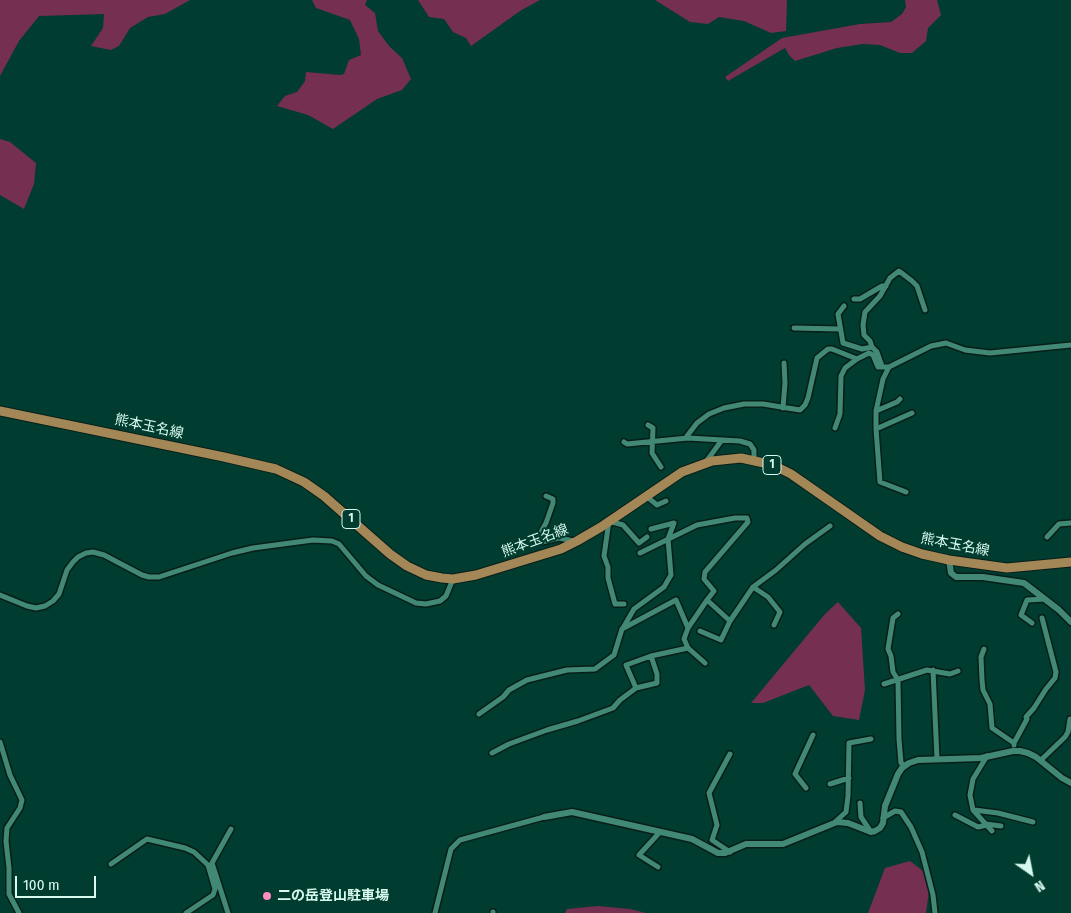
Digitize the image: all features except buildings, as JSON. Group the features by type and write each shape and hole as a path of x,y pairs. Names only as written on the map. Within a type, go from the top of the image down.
{"main road":[{"name":"熊本玉名線","path":"0,411 276,469 304,482 407,566 426,575 453,579 476,575 544,555 577,541 609,522 682,472 704,463 728,458 754,460 773,465 791,474 880,536 922,554 949,560 1007,568 1071,562"}],"street":[{"path":"882,366 877,352 872,348 870,341 864,335 863,325 865,312 880,296 890,278 899,271 912,280 917,286 925,310"},
{"path":"854,299 860,299 882,286 886,286"},
{"path":"844,306 838,314 843,343 862,349 872,348"},
{"path":"794,328 840,329"},
{"path":"906,492 880,482 876,411 883,379 890,367 932,346 946,343 965,350 990,353 1071,345"},
{"path":"688,438 687,436 698,423 709,414 724,408 744,404 763,404 800,410 808,398 817,358 822,352 832,349 857,359"},
{"path":"835,428 840,414 841,376 845,368 869,353 873,355 878,367 890,367"},
{"path":"783,408 784,363"},
{"path":"876,411 898,402 900,399"},
{"path":"876,429 912,414"},
{"path":"648,425 653,428 652,453 661,467"},
{"path":"624,442 652,442 688,438 740,441 750,444 754,450 754,460"},
{"path":"704,463 722,440"},
{"path":"546,496 553,498 546,523 538,537 542,542 559,538 577,541"},
{"path":"646,496 657,505 666,501"},
{"path":"640,553 697,525 734,518 747,518 748,522 705,572 704,578 714,591 688,628 684,639 688,648 705,663"},
{"path":"624,604 615,604 608,578 608,567 604,556 609,522 623,524 639,542 648,537"},
{"path":"479,714 503,697 509,690 527,680 567,670 594,669 614,655 622,629 634,609 664,587 671,575 668,539 674,523 651,529"},
{"path":"1047,537 1059,524 1071,523"},
{"path":"700,631 721,640 730,621 753,587 830,526"},
{"path":"0,595 27,606 36,608 45,606 59,594 67,570 72,562 86,553 93,552 104,555 142,575 159,577 232,553 253,548 313,540 332,541 340,544 366,576 378,585 416,602 426,604 440,601 446,596 453,579"},
{"path":"949,560 951,572 956,577 983,577 1024,583 1071,622"},
{"path":"753,587 768,597 780,612 774,625"},
{"path":"622,629 676,600 688,628"},
{"path":"707,600 730,621"},
{"path":"1032,623 1022,615 1027,600 1045,600"},
{"path":"898,614 893,618 888,649 892,656 893,672 898,680 899,739 901,763 905,766"},
{"path":"1014,751 1014,743 1027,719 1026,716 1034,708 1055,678 1056,672 1042,618"},
{"path":"636,688 626,665 651,656 688,648"},
{"path":"984,649 981,657 983,690 990,704 992,728 1014,743"},
{"path":"492,753 509,744 613,708 636,688 657,683 657,674 651,656"},
{"path":"884,684 927,670 950,674 958,671"},
{"path":"933,670 937,759"},
{"path":"1041,760 1065,736 1071,720"},
{"path":"806,788 795,774 813,734"},
{"path":"835,823 846,812 849,744 871,739"},
{"path":"0,742 10,775 22,800 20,808 7,828 6,841 9,894 19,913"},
{"path":"435,913 451,849 460,840 544,817 572,812 692,839 718,853 730,852 746,844 783,844 835,823 848,823 871,832 880,828 885,806 898,774 905,766 918,760 987,756 1014,751 1028,753 1041,760 1062,778 1071,783"},
{"path":"730,754 709,793 717,826 712,840 730,852"},
{"path":"987,756 973,779 970,795 973,810 992,831"},
{"path":"830,784 849,778"},
{"path":"860,803 860,817 871,832"},
{"path":"973,810 998,813 1033,822"},
{"path":"883,818 895,811 901,812 911,827 922,852 933,895 935,913"},
{"path":"955,815 978,827 986,824 1001,826"},
{"path":"228,913 217,874 212,864 231,829"},
{"path":"658,867 639,855 660,832"},
{"path":"111,864 147,840 185,848 194,852 208,865 215,890 213,895 186,913"}],"shaded area":[{"path":"0,0 190,0 165,14 148,17 130,28 119,46 111,50 91,46 103,28 104,14 39,16 19,41 0,76"},
{"path":"312,0 367,0 365,5 375,13 378,31 389,46 402,58 411,79 402,90 377,99 333,129 308,115 277,106 285,96 297,92 305,81 306,72 344,74 349,60 361,55 359,39 350,20 316,8"},
{"path":"418,0 540,0 520,11 471,46 466,38 453,32 444,19 429,17"},
{"path":"655,0 787,0 786,31 771,33 744,21 719,17 708,24 690,22"},
{"path":"905,0 937,0 941,15 928,28 926,41 912,53 900,53 880,45 863,44 837,48 795,61 785,48 728,81 725,77 782,38 860,24 891,22 902,14 906,7"},
{"path":"0,139 10,142 36,163 34,184 24,209 0,195"},
{"path":"838,602 861,628 865,690 859,720 833,716 809,685 763,703 751,703 825,614"},
{"path":"910,861 931,877 926,913 868,913 885,868"},
{"path":"598,906 630,909 646,913 565,913 567,909"}],"place":[{"name":"二の岳登山駐車場","path":"267,896"}]}
